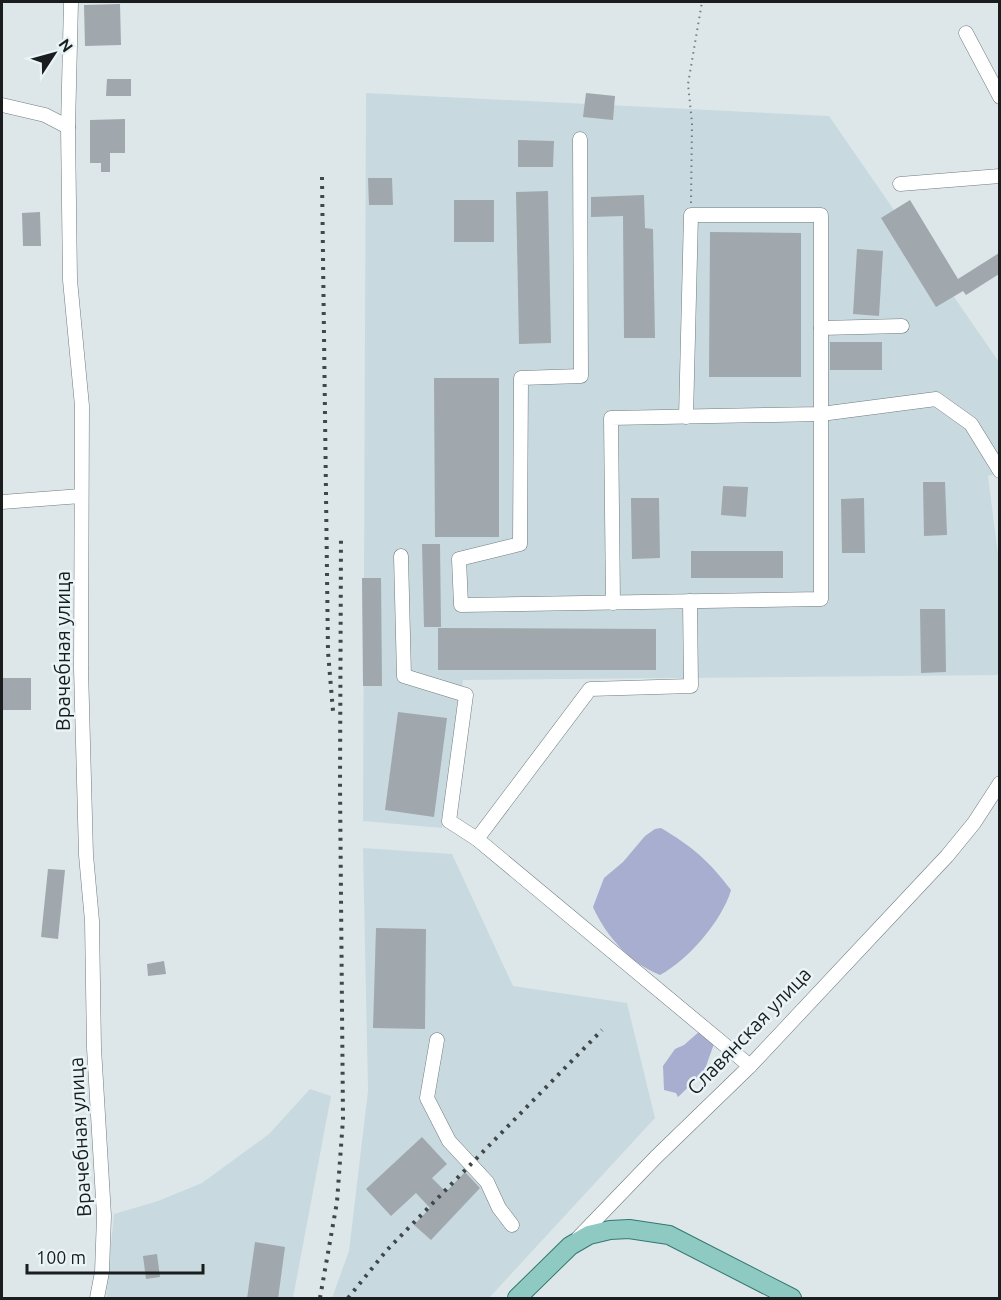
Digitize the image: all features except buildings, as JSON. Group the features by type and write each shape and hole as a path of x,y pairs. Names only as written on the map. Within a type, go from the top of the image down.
{"main road":[{"path":"570,1246 589,1235 610,1230 628,1229 669,1235 792,1299"},
{"name":"Славянская улица","path":"517,1299 570,1246"}],"street":[{"name":"Врачебная улица","path":"71,2 68,127 70,280 82,406 81,668 86,855 92,921 94,1048 104,1216 102,1272 97,1299"},
{"path":"966,33 999,97"},
{"path":"2,105 45,115 68,127"},
{"path":"580,139 581,376 521,378 520,544 459,559 461,605 821,599 821,215 691,215 686,417"},
{"path":"900,184 999,176"},
{"path":"821,328 902,326"},
{"path":"613,603 610,418 821,414 936,399 971,424 999,471"},
{"path":"2,501 81,496"},
{"path":"401,556 404,676 466,695 449,821 477,839 750,1066"},
{"path":"477,839 590,690 691,686 690,601"},
{"name":"Славянская улица","path":"570,1246 656,1157 750,1066 947,856 999,787"},
{"path":"437,1040 426,1098 448,1141 487,1182 499,1209 512,1225"}],"path":[{"path":"691,215 692,123 688,84 702,2"}],"shaded area":[{"path":"366,93 829,116 999,362 999,473 988,476 1000,570 999,675 463,680 442,828 363,821"},
{"path":"363,848 452,854 513,986 627,1003 655,1118 489,1298 332,1298 349,1251 368,1091"},
{"path":"310,1089 331,1096 293,1298 106,1298 114,1214 158,1201 202,1183 269,1134"}],"water":[{"path":"661,828 700,855 731,890 727,902 703,939 682,960 660,975 629,956 620,947 598,918 593,907 604,878 623,862 645,836"},
{"path":"700,1031 716,1038 704,1072 678,1097 676,1093 664,1090 663,1066 675,1049 684,1045"}],"railway":[{"path":"322,177 328,652 333,711"},
{"path":"320,1298 337,1202 343,1119 340,785 341,535"},
{"path":"348,1298 387,1250 602,1030"}]}
